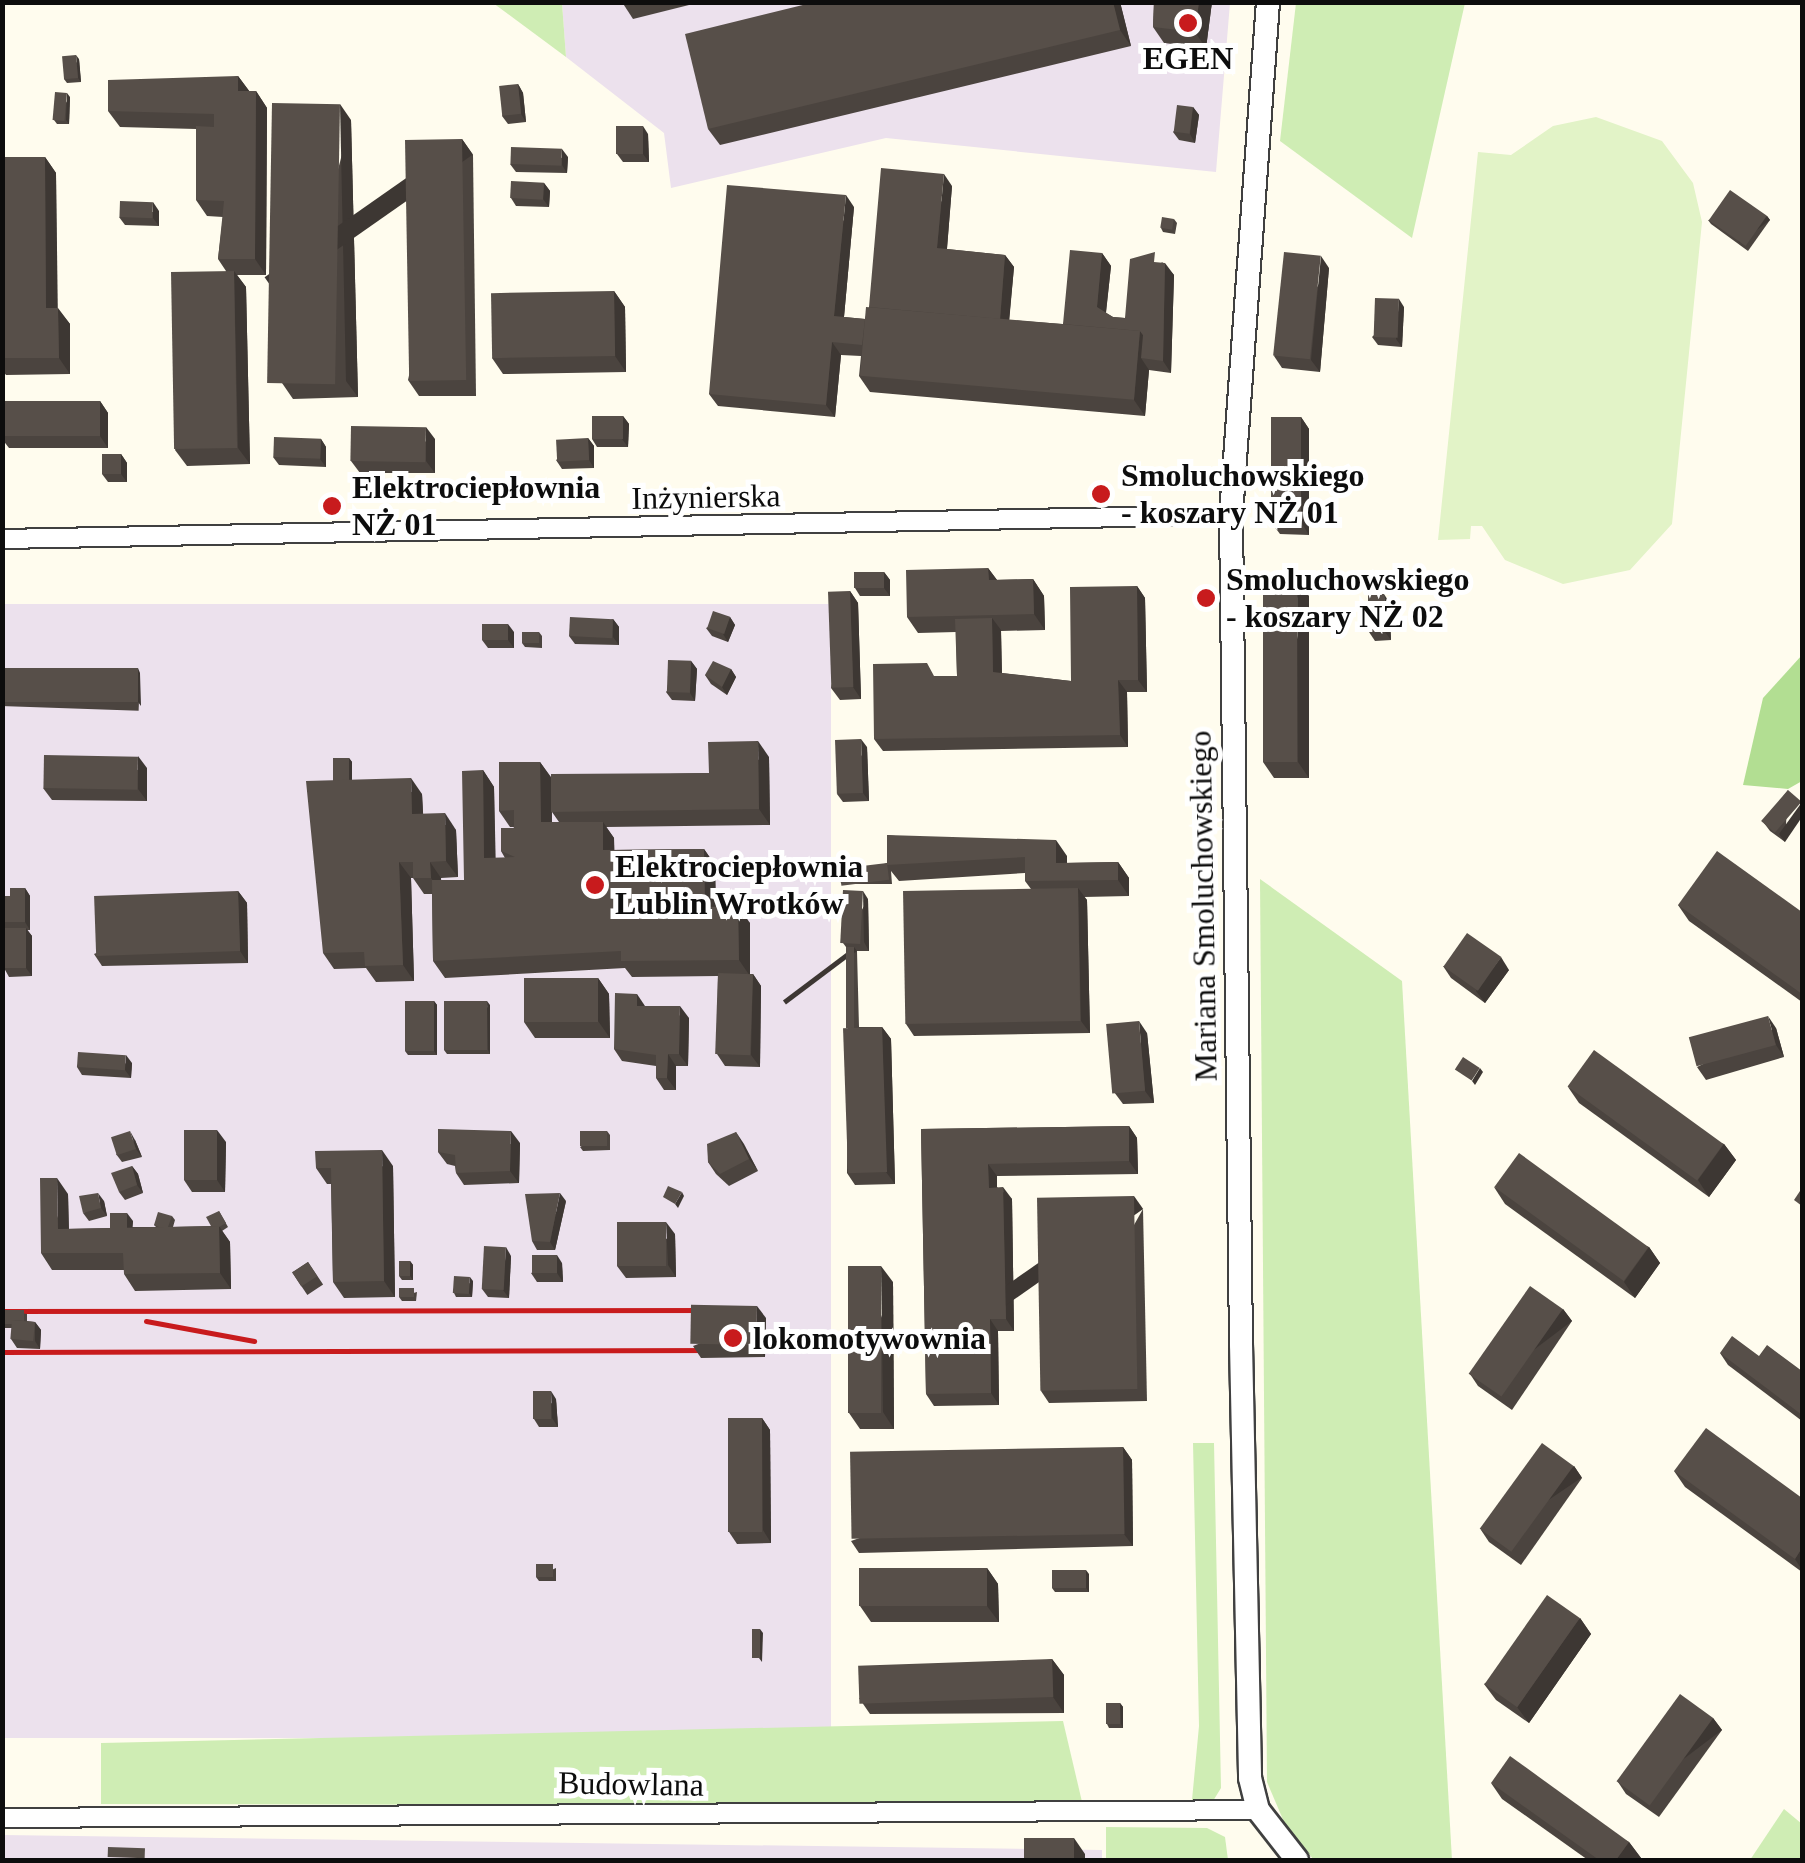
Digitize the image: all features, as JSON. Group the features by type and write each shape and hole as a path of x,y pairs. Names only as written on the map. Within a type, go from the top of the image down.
{"street":[{"name":"Mariana Smoluchowskiego","path":"1258,1810 1250,1778 1240,1344 1231,515 1268,2"},
{"name":"Inżynierska","path":"2,539 1231,515"},
{"name":"Budowlana","path":"2,1818 1258,1810"},
{"path":"1258,1810 1298,1860"}],"shaded area":[{"path":"562,3 1230,3 1216,172 886,138 671,188 664,133 566,57"},
{"name":"Elektrociepłownia Lublin Wrotków","path":"3,604 831,604 831,1738 3,1738"},
{"path":"3,1835 1102,1850 1102,1860 3,1860"}],"green space":[{"path":"493,3 562,3 566,57"},
{"path":"1296,3 1465,3 1412,238 1280,141"},
{"path":"1596,117 1662,141 1693,183 1702,222 1672,524 1630,570 1563,584 1505,560 1482,526 1471,526 1470,539 1438,540 1478,152 1511,155 1553,126"},
{"path":"1802,655 1802,781 1788,789 1743,785 1763,698"},
{"path":"1260,879 1402,981 1452,1860 1314,1860 1287,1829 1267,1782"},
{"path":"1193,1443 1214,1443 1221,1788 1213,1801 1192,1800 1199,1726"},
{"path":"1063,1721 1083,1806 101,1804 101,1743"},
{"path":"1784,1809 1802,1824 1802,1860 1750,1860"},
{"path":"1106,1827 1207,1828 1225,1837 1228,1860 1106,1860"}],"building":[{"path":"815,2 1113,2 1120,30 708,129 685,34"},
{"path":"1154,2 1199,2 1195,32 1153,27"},
{"path":"76,55 78,78 64,79 62,56"},
{"path":"238,76 238,91 256,91 255,259 218,259 224,201 196,200 196,126 214,127 214,114 108,111 108,80"},
{"path":"518,84 521,114 502,116 499,86"},
{"path":"55,92 67,93 65,121 53,120"},
{"path":"272,103 340,104 335,384 267,383"},
{"path":"1177,105 1193,107 1190,134 1174,132"},
{"path":"616,126 643,126 643,154 616,154"},
{"path":"462,139 466,380 409,381 405,140"},
{"path":"511,147 562,149 561,166 510,164"},
{"path":"2,157 45,157 46,308 58,308 59,358 2,358"},
{"path":"881,168 944,174 937,248 1005,255 1000,319 869,307"},
{"path":"511,181 544,183 543,200 510,198"},
{"path":"727,185 846,195 834,316 865,319 862,345 832,342 826,405 709,394"},
{"path":"1730,190 1767,216 1746,246 1709,220"},
{"path":"120,201 153,202 152,218 119,217"},
{"path":"1162,217 1174,219 1172,230 1160,228"},
{"path":"1070,250 1102,253 1097,307 1113,317 1125,318 1130,259 1155,252 1154,262 1165,263 1163,361 1141,358 1140,331 1063,324"},
{"path":"1284,252 1321,256 1310,359 1273,355"},
{"path":"234,271 237,448 174,449 171,272"},
{"path":"614,291 615,356 492,358 491,293"},
{"path":"1375,298 1399,299 1398,338 1374,337"},
{"path":"866,307 1140,331 1134,400 860,376"},
{"path":"2,401 100,401 100,436 2,436"},
{"path":"592,416 623,416 623,439 592,439"},
{"path":"1271,417 1301,417 1301,522 1271,522"},
{"path":"351,426 426,427 425,462 350,461"},
{"path":"274,437 321,439 320,459 273,457"},
{"path":"588,438 589,460 557,462 556,440"},
{"path":"102,454 121,454 121,474 102,474"},
{"path":"988,568 989,580 1033,579 1034,614 907,617 906,570"},
{"path":"854,572 884,572 884,588 854,588"},
{"path":"1263,580 1297,580 1297,762 1263,762"},
{"path":"1137,586 1138,680 1118,680 1120,735 874,739 873,664 927,663 934,676 957,676 955,619 992,618 993,672 1071,681 1070,587"},
{"path":"850,591 853,687 831,688 828,592"},
{"path":"1368,594 1384,594 1384,632 1368,632"},
{"path":"713,611 730,617 724,634 707,628"},
{"path":"570,617 613,619 612,638 569,636"},
{"path":"482,624 508,624 508,640 482,640"},
{"path":"522,632 539,632 539,643 522,643"},
{"path":"668,660 691,661 690,693 667,692"},
{"path":"713,661 731,669 722,687 705,675"},
{"path":"2,668 138,668 138,702 2,702"},
{"path":"861,739 863,793 837,794 835,740"},
{"path":"758,741 759,809 551,812 551,774 709,773 708,742"},
{"path":"44,755 138,757 137,790 43,788"},
{"path":"333,758 349,758 349,781 333,781"},
{"name":"Elektrociepłownia Lublin Wrotków","path":"499,762 540,762 541,822 603,822 603,850 704,849 705,907 738,906 739,960 621,961 621,951 433,961 432,880 464,880 462,771 483,770 484,858 515,857 501,851 501,828 514,828 514,810 499,811"},
{"path":"411,778 412,814 445,813 446,861 430,862 431,878 413,878 413,862 399,862 403,965 365,966 364,952 323,953 306,781"},
{"path":"1788,790 1802,802 1775,833 1761,821"},
{"path":"887,835 1056,840 1056,863 1118,862 1118,880 1025,881 1025,857 887,865"},
{"path":"1717,851 1802,912 1802,994 1678,905"},
{"path":"887,863 889,880 841,886 839,869"},
{"path":"10,888 25,888 25,922 2,922 2,896 10,896"},
{"path":"1078,888 1080,1021 905,1024 903,891"},
{"path":"843,890 863,891 860,944 840,943"},
{"path":"238,891 240,951 96,956 94,896"},
{"path":"4,928 26,928 26,968 4,968"},
{"path":"1467,933 1501,957 1478,991 1443,967"},
{"path":"846,947 854,947 854,1028 846,1028"},
{"path":"718,973 753,974 750,1055 715,1054"},
{"path":"524,978 598,978 598,1022 524,1022"},
{"path":"615,993 637,994 637,1006 680,1006 679,1054 668,1054 667,1078 656,1078 656,1055 614,1049"},
{"path":"405,1001 434,1001 434,1051 405,1051"},
{"path":"444,1001 487,1001 487,1050 444,1050"},
{"path":"1768,1016 1776,1045 1697,1066 1689,1037"},
{"path":"1139,1021 1145,1091 1112,1094 1106,1024"},
{"path":"882,1027 887,1172 848,1173 843,1028"},
{"path":"1594,1050 1723,1144 1697,1180 1568,1086"},
{"path":"78,1052 126,1055 125,1070 77,1067"},
{"path":"1463,1057 1480,1068 1472,1080 1455,1070"},
{"path":"1129,1126 1129,1161 988,1164 989,1188 1003,1187 1006,1319 990,1319 991,1393 926,1394 921,1129"},
{"path":"438,1129 511,1131 510,1171 456,1173 455,1155 438,1152"},
{"path":"184,1130 217,1130 217,1180 184,1180"},
{"path":"130,1131 136,1149 117,1155 111,1137"},
{"path":"580,1131 607,1131 607,1146 580,1146"},
{"path":"736,1132 749,1159 720,1174 708,1162 707,1144"},
{"path":"382,1150 384,1281 333,1282 331,1168 316,1168 315,1151"},
{"path":"1519,1153 1648,1247 1624,1281 1494,1187"},
{"path":"132,1166 137,1185 119,1192 111,1173"},
{"path":"40,1178 57,1178 58,1229 219,1226 220,1273 124,1274 123,1253 41,1253"},
{"path":"668,1186 682,1192 675,1204 663,1197"},
{"path":"1802,1188 1802,1206 1794,1200"},
{"path":"98,1193 101,1208 83,1213 79,1196"},
{"path":"560,1193 550,1242 532,1241 525,1194"},
{"path":"1134,1196 1137,1389 1040,1391 1037,1198"},
{"path":"219,1211 226,1223 211,1226 206,1217"},
{"path":"158,1212 172,1216 168,1227 154,1225"},
{"path":"110,1213 127,1213 127,1228 110,1228"},
{"path":"617,1222 666,1222 666,1266 617,1266"},
{"path":"484,1246 506,1247 504,1290 482,1289"},
{"path":"532,1255 557,1255 557,1273 532,1273"},
{"path":"399,1261 410,1261 410,1276 399,1276"},
{"path":"308,1262 317,1276 301,1287 292,1272"},
{"path":"848,1266 881,1266 881,1413 848,1413"},
{"path":"454,1276 470,1277 469,1294 453,1293"},
{"path":"1530,1286 1563,1309 1501,1397 1469,1374"},
{"path":"399,1288 414,1288 414,1297 399,1297"},
{"path":"691,1305 757,1306 756,1345 690,1344"},
{"path":"2,1310 24,1310 24,1321 2,1324"},
{"path":"12,1320 35,1322 33,1341 10,1339"},
{"path":"1732,1336 1759,1356 1767,1345 1802,1371 1802,1415 1720,1353"},
{"path":"533,1391 551,1391 551,1419 533,1419"},
{"path":"728,1418 762,1418 762,1532 728,1532"},
{"path":"1706,1428 1802,1498 1802,1548 1795,1559 1674,1471"},
{"path":"1542,1443 1574,1466 1511,1552 1480,1529"},
{"path":"1123,1447 1125,1534 852,1539 850,1452"},
{"path":"536,1564 553,1564 553,1577 536,1577"},
{"path":"859,1568 987,1568 987,1606 859,1606"},
{"path":"1052,1570 1086,1570 1086,1588 1052,1588"},
{"path":"1547,1595 1580,1618 1517,1707 1484,1684"},
{"path":"752,1629 760,1629 760,1658 752,1658"},
{"path":"1052,1659 1053,1697 859,1704 858,1666"},
{"path":"1680,1694 1713,1718 1650,1805 1617,1781"},
{"path":"1106,1703 1120,1703 1120,1724 1106,1724"},
{"path":"1510,1756 1629,1842 1616,1860 1599,1860 1491,1783"},
{"path":"1024,1838 1074,1838 1074,1860 1024,1860"},
{"path":"108,1847 145,1848 145,1858 108,1857"},
{"path":"68,1859 165,1860 68,1860"}],"railway":[{"path":"2,1311 719,1310"},
{"path":"146,1321 254,1341"},
{"path":"2,1352 724,1350"}],"place":[{"name":"EGEN","path":"1188,23"},
{"name":"Smoluchowskiego - koszary NŻ 01","path":"1101,494"},
{"name":"Elektrociepłownia NŻ 01","path":"332,506"},
{"name":"Smoluchowskiego - koszary NŻ 02","path":"1206,598"},
{"name":"Elektrociepłownia Lublin Wrotków","path":"595,885"},
{"name":"lokomotywownia","path":"733,1338"}]}
